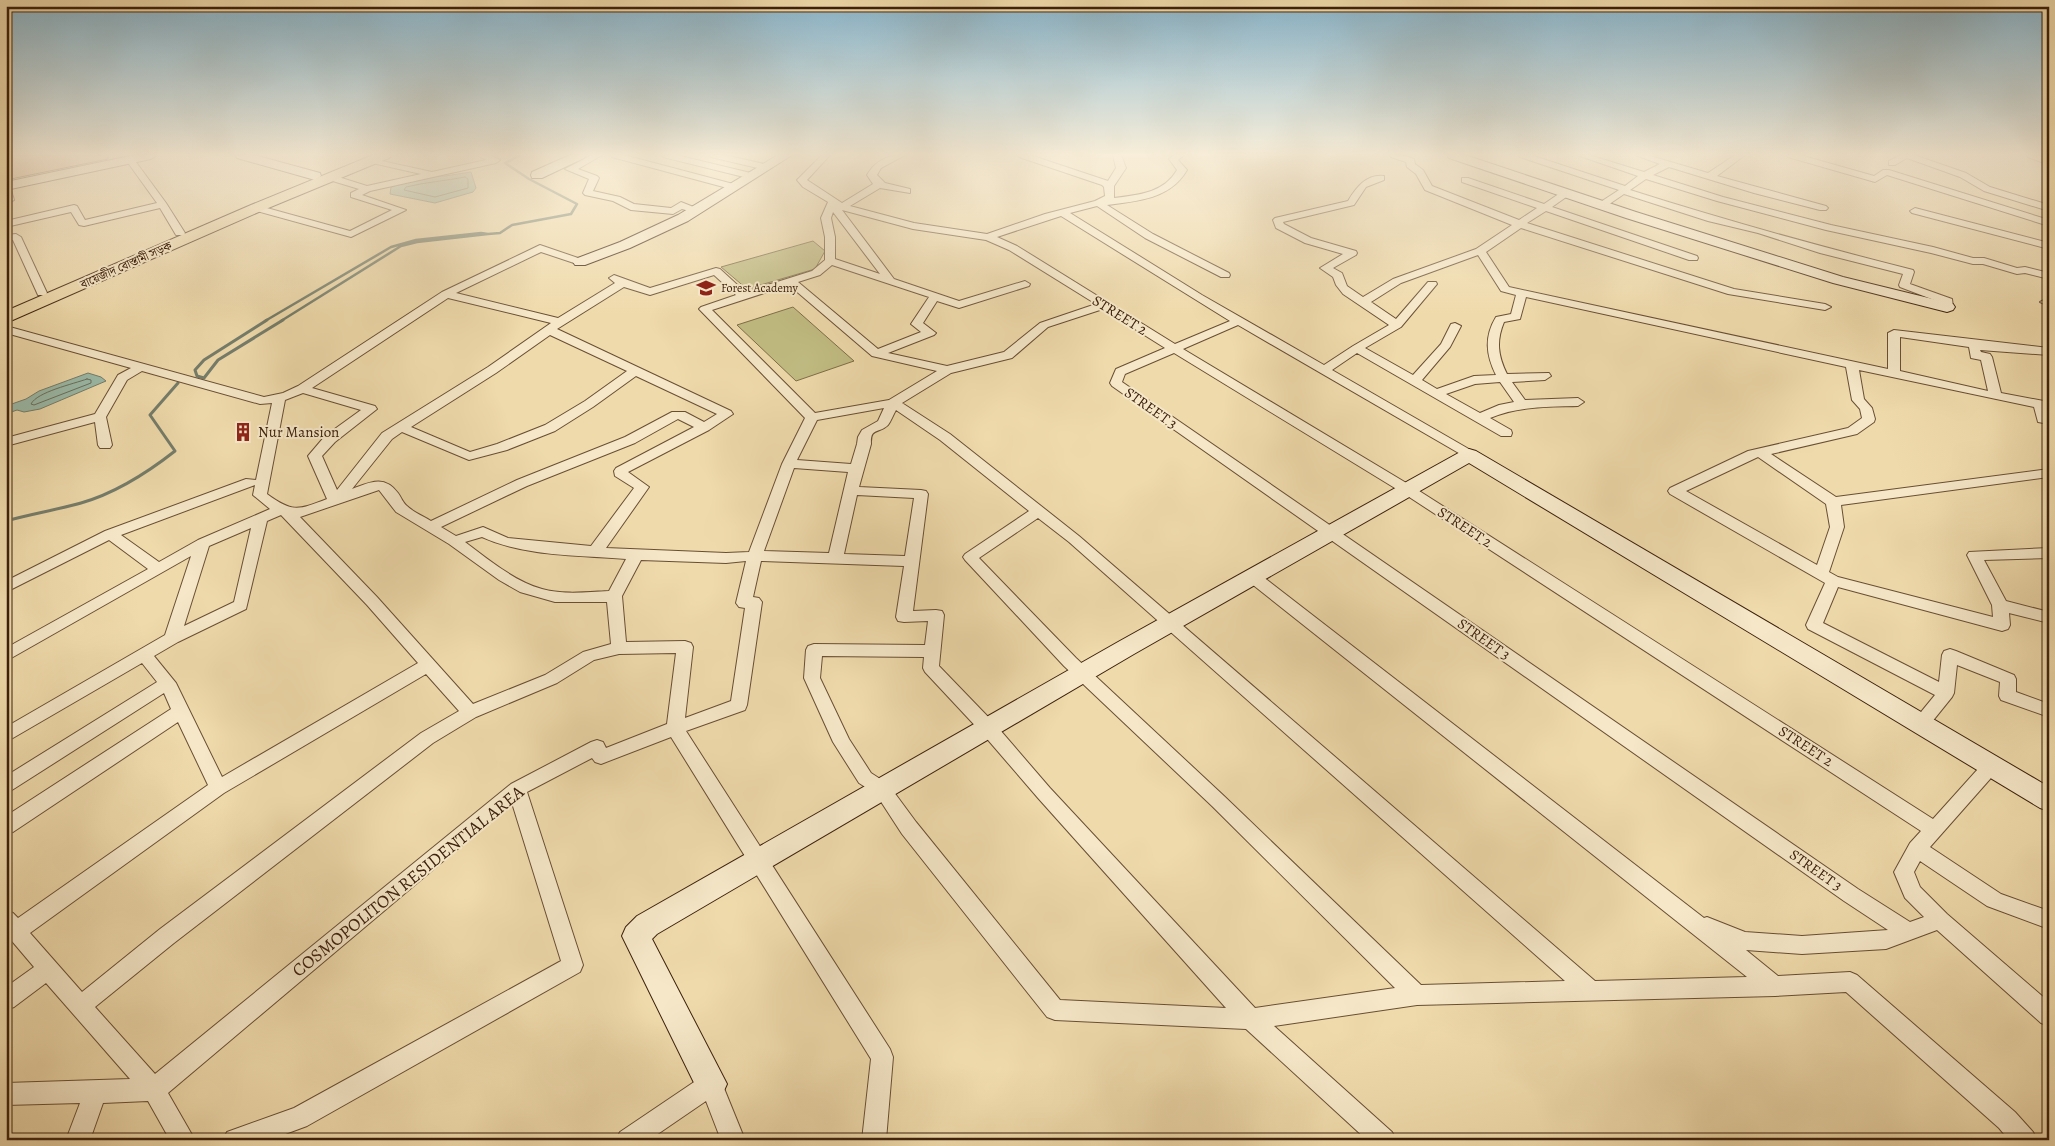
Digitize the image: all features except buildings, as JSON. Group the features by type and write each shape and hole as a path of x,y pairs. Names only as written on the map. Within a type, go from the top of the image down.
{"main road":[{"name":"বায়েজীদ বোস্তামী সড়ক","path":"6,310 180,233 242,208"},
{"name":"বায়েজীদ বোস্তামী সড়ক","path":"6,318 255,208"}],"street":[{"path":"6,224 72,208"},
{"path":"74,208 82,224 149,208"},
{"path":"166,208 180,233"},
{"path":"258,208 353,234 401,210 396,208"},
{"path":"646,208 673,211 676,208"},
{"path":"691,208 696,210"},
{"path":"812,417 704,309 816,274 830,261 830,237 826,218 830,208"},
{"path":"836,208 889,279"},
{"path":"844,208 913,226 988,237 1076,208"},
{"path":"1106,208 1149,236 1224,275"},
{"path":"1327,208 1278,220 1279,226 1310,241 1352,253 1325,268 1338,275 1339,284 1345,291 1397,325"},
{"path":"1480,208 1519,224 1732,292 1825,307"},
{"path":"1363,302 1397,281 1480,251 1542,208"},
{"path":"1544,208 1693,258"},
{"path":"1613,208 1838,280 1947,307 1948,300 1919,292 1904,285 1909,272 1824,252 1760,231 1711,219 1679,208"},
{"path":"1756,208 1830,228 1933,250 1973,261 1984,261 2017,271 2025,270 2049,276"},
{"path":"2003,208 2049,223"},
{"path":"6,329 264,401 280,398 302,389 446,294 540,248 580,262 658,230 696,210"},
{"path":"1915,211 2049,246"},
{"path":"1062,212 1239,321 1470,455 2049,800"},
{"path":"6,238 16,237 42,293"},
{"name":"STREET 2","path":"988,237 1013,248 1173,348 1408,490 1935,830"},
{"path":"1480,251 1505,289 2044,405 2043,419 2049,420"},
{"path":"830,261 889,279 959,305 1025,284"},
{"path":"335,501 387,436 492,370 619,281 650,292 716,271 744,297"},
{"path":"792,282 876,354 948,370"},
{"path":"1325,370 1357,348 1397,325 1432,284"},
{"path":"1522,293 1516,317 1500,319 1494,329 1493,355 1502,378 1522,404"},
{"path":"446,294 560,322"},
{"path":"876,354 930,333 917,324 935,296"},
{"path":"812,417 893,404 948,370 1008,355 1044,325 1105,305"},
{"path":"1173,348 1239,321"},
{"path":"1415,381 1446,345 1456,326"},
{"path":"549,330 726,412 726,415 621,471 620,473 642,487 595,552"},
{"path":"1894,374 1894,333 2049,352"},
{"path":"1981,345 1974,348 1975,355 1986,357 1996,396"},
{"name":"STREET 3","path":"1173,348 1120,372 1116,383 1851,895 1908,932"},
{"path":"1357,348 1506,433"},
{"path":"1852,365 1858,400 1866,408 1869,419 1852,431 1753,454 1675,491 1827,578 2002,625 2000,605 1974,556 2049,553"},
{"path":"105,445 100,417 122,378 142,366"},
{"path":"400,428 469,456 502,447 550,428 589,404 635,371"},
{"path":"1436,393 1474,380 1545,376"},
{"path":"302,389 371,409 330,439 315,456 335,501"},
{"path":"280,398 259,494 285,512 372,601 470,712"},
{"path":"1480,418 1503,408 1522,404 1578,402"},
{"path":"835,559 856,468 864,444 864,437 868,430 883,423 893,404"},
{"path":"893,404 945,437 1038,511 1171,624 1590,990"},
{"path":"430,527 522,483 630,440 676,415 681,415 704,427"},
{"path":"6,442 100,417"},
{"path":"675,728 739,705 754,602 744,603 754,556 789,464 812,417"},
{"path":"1760,452 1833,502 2049,473"},
{"path":"733,1140 711,1084 636,936 647,925 1082,674 1470,455"},
{"path":"789,464 856,468"},
{"path":"6,587 110,534 251,482"},
{"path":"6,655 203,543 260,519 285,512 298,513 335,501 355,491 383,485 401,509 454,541 498,573 537,593 578,598 614,596"},
{"path":"851,491 921,494 904,617 936,615 931,668 988,728 1095,850 1251,1019 1384,1140"},
{"path":"1833,502 1837,527 1827,578 1814,625 1946,693"},
{"path":"1038,511 970,557 1082,674 1212,795 1417,995"},
{"path":"6,735 172,638 241,605 260,519"},
{"path":"454,541 483,532 506,542 528,546 636,556 726,558 754,556 912,561"},
{"path":"110,534 160,569"},
{"path":"172,638 203,543"},
{"path":"619,648 614,596 636,556"},
{"path":"1253,577 1775,986"},
{"path":"2000,605 2049,618"},
{"path":"80,1006 167,936 427,738 470,712 551,679 589,656 619,648 685,648 675,728 882,1057 874,1140"},
{"path":"933,651 814,650 812,678 842,742 865,778 882,789 909,828 1055,1010 1251,1019 1417,995 1775,986 1850,982 2007,1120 2025,1140"},
{"path":"144,655 168,682 218,788"},
{"path":"1921,723 1946,693 1950,655 2008,680 2007,696 2049,711"},
{"path":"183,1140 154,1090 11,925 218,788 428,665"},
{"path":"6,785 168,682"},
{"path":"6,826 181,711"},
{"name":"COSMOPOLITON RESIDENTIAL AREA","path":"154,1090 517,789 597,747 601,757 675,728"},
{"path":"1992,766 1917,849 1904,872 1912,892 1940,920 2049,1016"},
{"path":"235,1140 299,1118 573,965 517,789"},
{"path":"1917,849 1994,900 2049,920"},
{"path":"1690,919 1744,941 1802,945 1886,940 1940,920"},
{"path":"6,1000 48,969"},
{"path":"628,1140 711,1084"},
{"path":"6,1094 154,1090"},
{"path":"78,1140 94,1092"}],"shaded area":[{"path":"813,241 825,251 815,269 747,289 721,267"},
{"path":"793,307 854,361 796,381 737,325"}],"water":[{"path":"88,373 101,377 106,381 40,409 24,412 17,410 6,414 6,406 26,399 39,391"}],"waterway":[{"path":"488,234 500,233 512,225 571,214 574,208"},
{"path":"265,321 391,247 416,240 481,233 488,234"},
{"path":"281,321 401,246 417,242 488,234"},
{"path":"267,320 204,360 195,370 197,376 204,378 218,360 283,320"},
{"path":"6,521 81,503 107,494 142,474 175,451 150,415 178,383"}],"place":[{"name":"Forest Academy","path":"706,288"},
{"name":"Nur Mansion","path":"243,432"}]}
